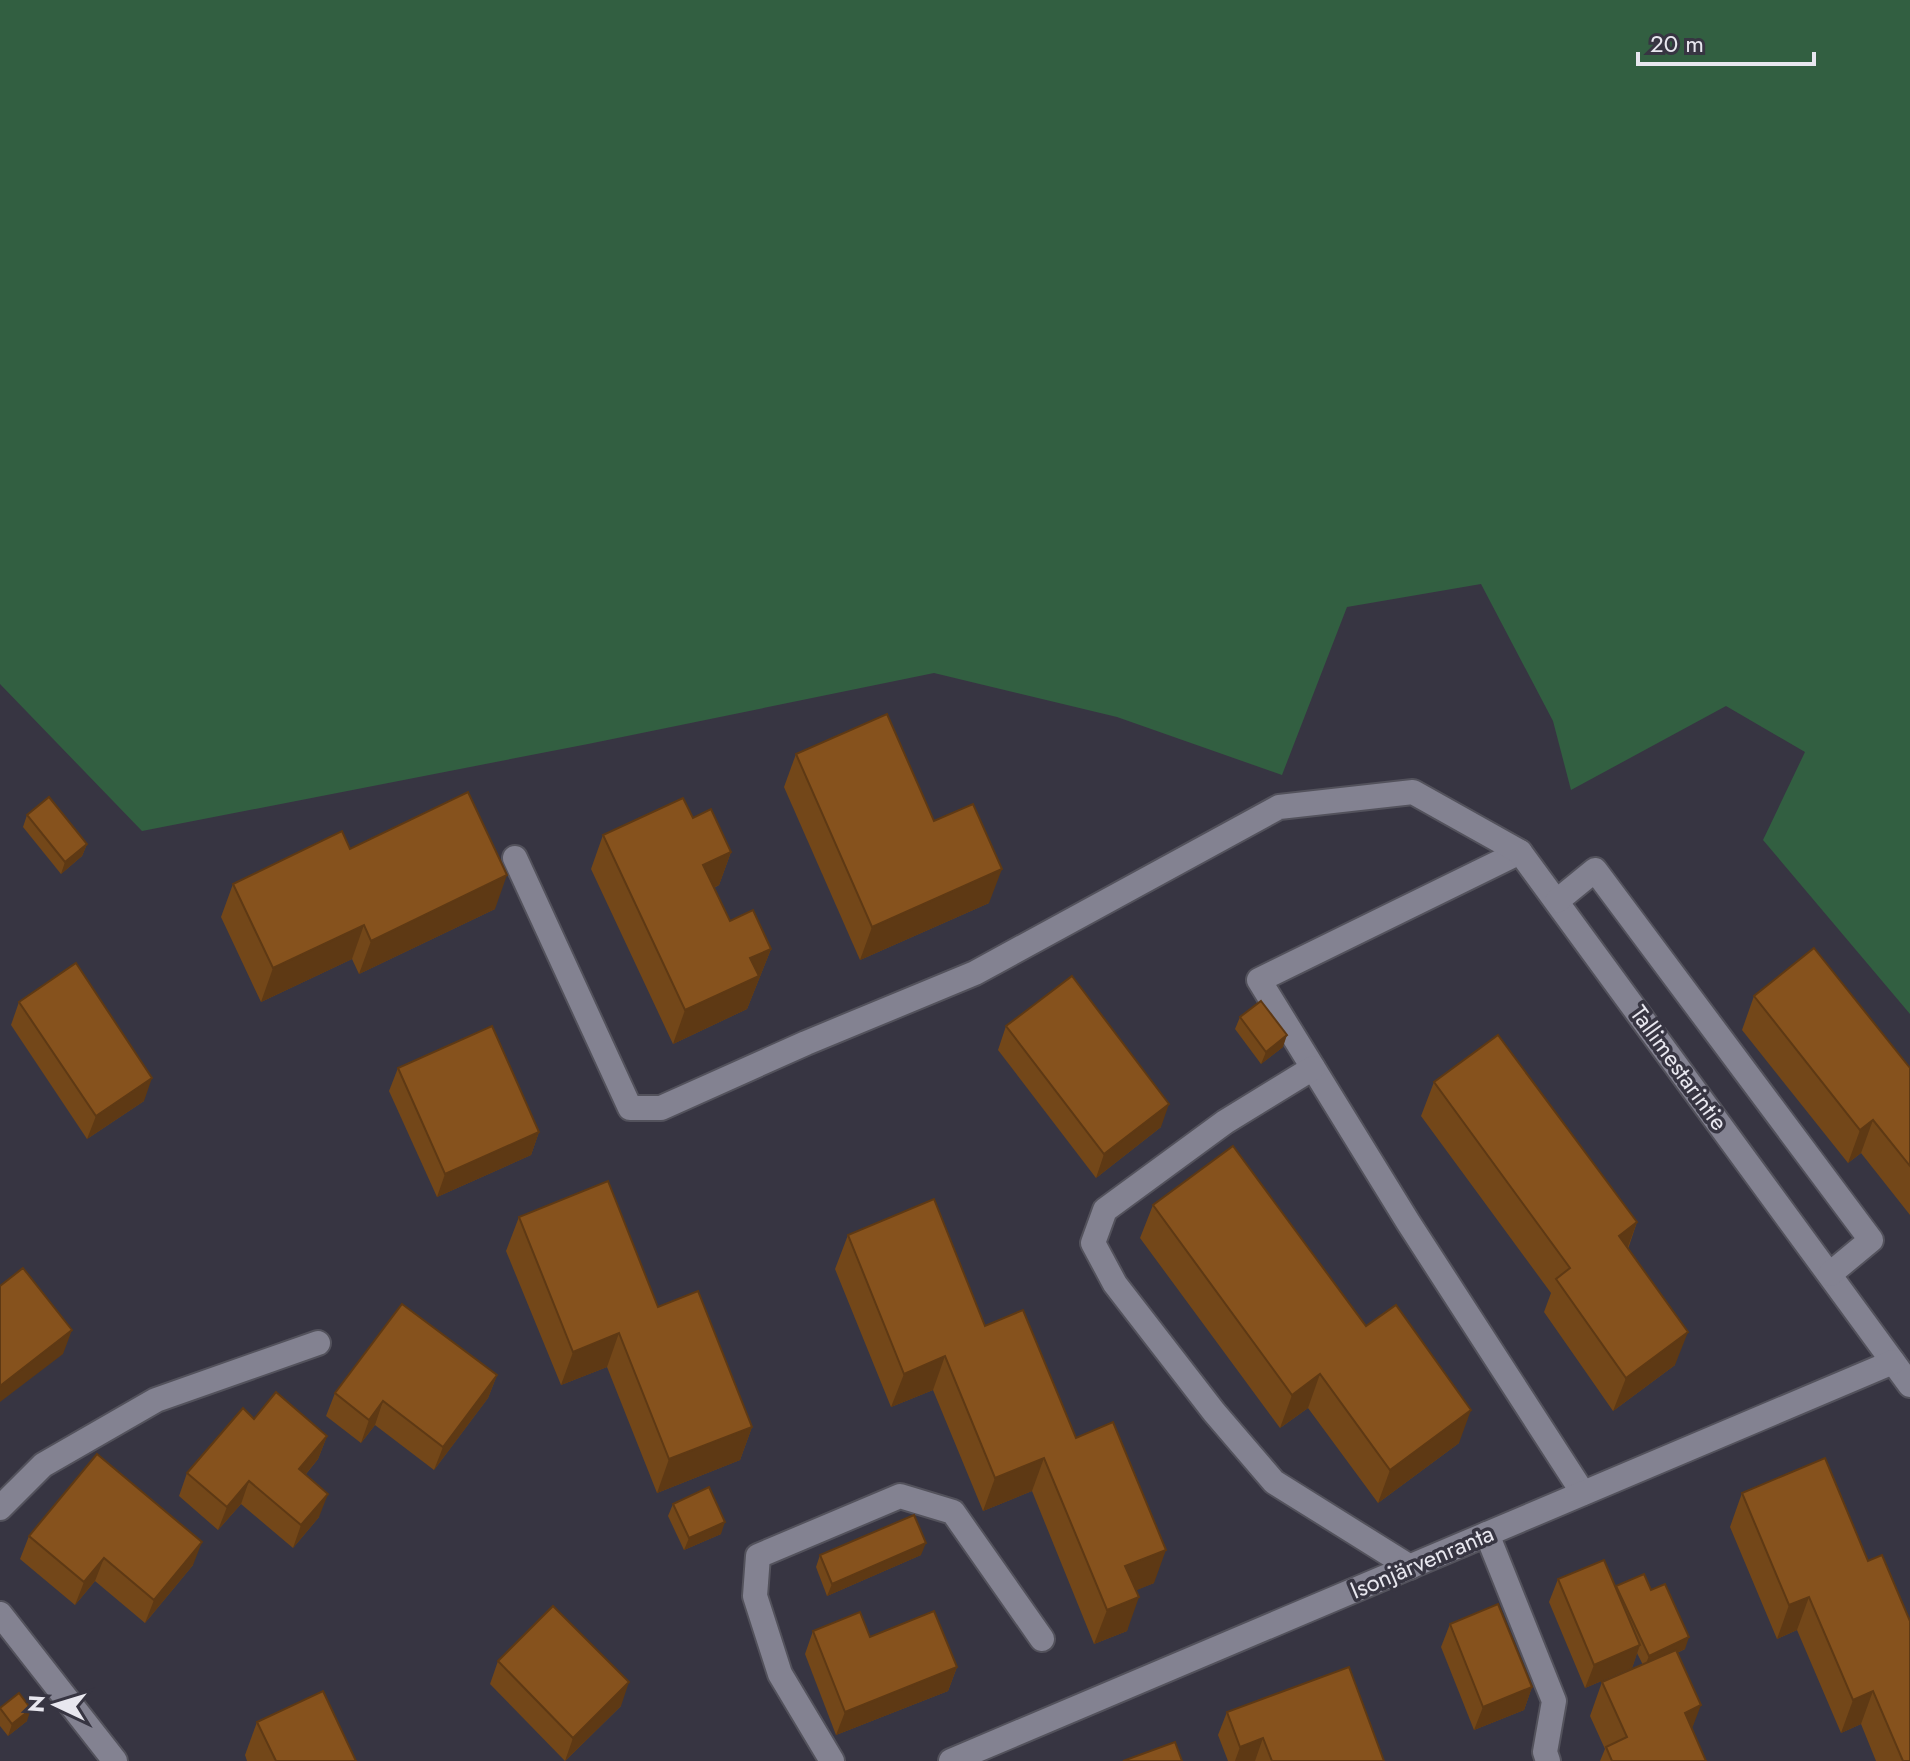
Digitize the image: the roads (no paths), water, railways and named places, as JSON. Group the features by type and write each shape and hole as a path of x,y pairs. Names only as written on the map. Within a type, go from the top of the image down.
{"street":[{"name":"Tallimestarintie","path":"515,858 630,1108 661,1108 806,1043 975,973 1279,807 1413,792 1520,852 1910,1385"},
{"path":"1520,852 1259,980 1408,1222 1583,1493"},
{"path":"1557,901 1595,870 1871,1240 1830,1274"},
{"path":"1313,1068 1225,1122 1105,1210 1093,1243 1115,1284 1214,1412 1274,1482 1410,1567"},
{"path":"0,1508 43,1465 156,1400 318,1343"},
{"name":"Isonjärvenranta","path":"951,1761 1893,1362"},
{"path":"832,1761 780,1674 755,1596 758,1556 900,1496 953,1512 1042,1639"},
{"path":"1487,1534 1554,1701 1545,1752 1548,1761"},
{"path":"0,1614 115,1761"}]}
